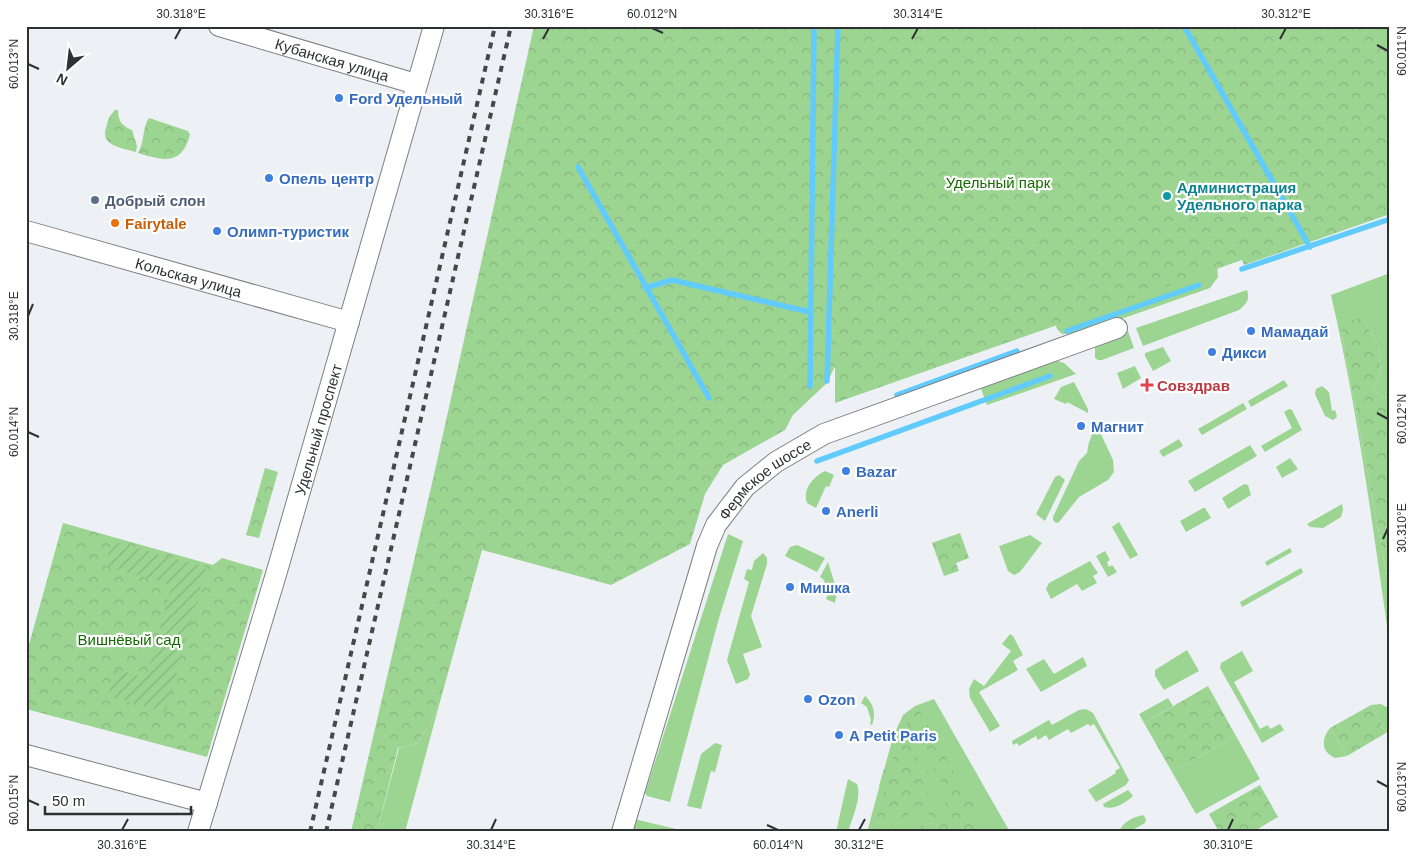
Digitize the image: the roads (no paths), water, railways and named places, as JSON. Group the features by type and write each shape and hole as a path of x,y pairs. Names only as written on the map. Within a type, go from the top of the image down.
{"street":[{"name":"Кубанская улица","path":"219,26 416,84"},
{"name":"Удельный проспект","path":"198,832 350,322 434,26"},
{"name":"Кольская улица","path":"26,231 350,322"},
{"name":"Фермское шоссе","path":"622,832 707,546 716,525 745,487 776,462 824,434 1117,328"},
{"path":"26,755 206,804"}],"waterway":[{"path":"810,386 814,26"},
{"path":"827,381 838,26"},
{"path":"1184,26 1310,247"},
{"path":"578,167 709,398"},
{"path":"1242,269 1390,219"},
{"path":"645,288 672,280 810,312"},
{"path":"1067,331 1199,285"},
{"path":"897,395 1017,351"},
{"path":"817,461 1050,376"}],"railway":[{"path":"310,832 495,26"},
{"path":"326,832 511,26"}],"place":[{"name":"Ford Удельный","path":"339,98"},
{"name":"Опель центр","path":"269,178"},
{"name":"Администрация Удельного парка","path":"1167,196"},
{"name":"Добрый слон","path":"95,200"},
{"name":"Fairytale","path":"115,223"},
{"name":"Олимп-туристик","path":"217,231"},
{"name":"Мамадай","path":"1251,331"},
{"name":"Дикси","path":"1212,352"},
{"name":"Совздрав","path":"1147,385"},
{"name":"Магнит","path":"1081,426"},
{"name":"Bazar","path":"846,471"},
{"name":"Anerli","path":"826,511"},
{"name":"Мишка","path":"790,587"},
{"name":"Ozon","path":"808,699"},
{"name":"A Petit Paris","path":"839,735"}],"park label":[{"name":"Удельный парк","path":"998,182"},
{"name":"Вишнёвый сад","path":"129,639"}]}
